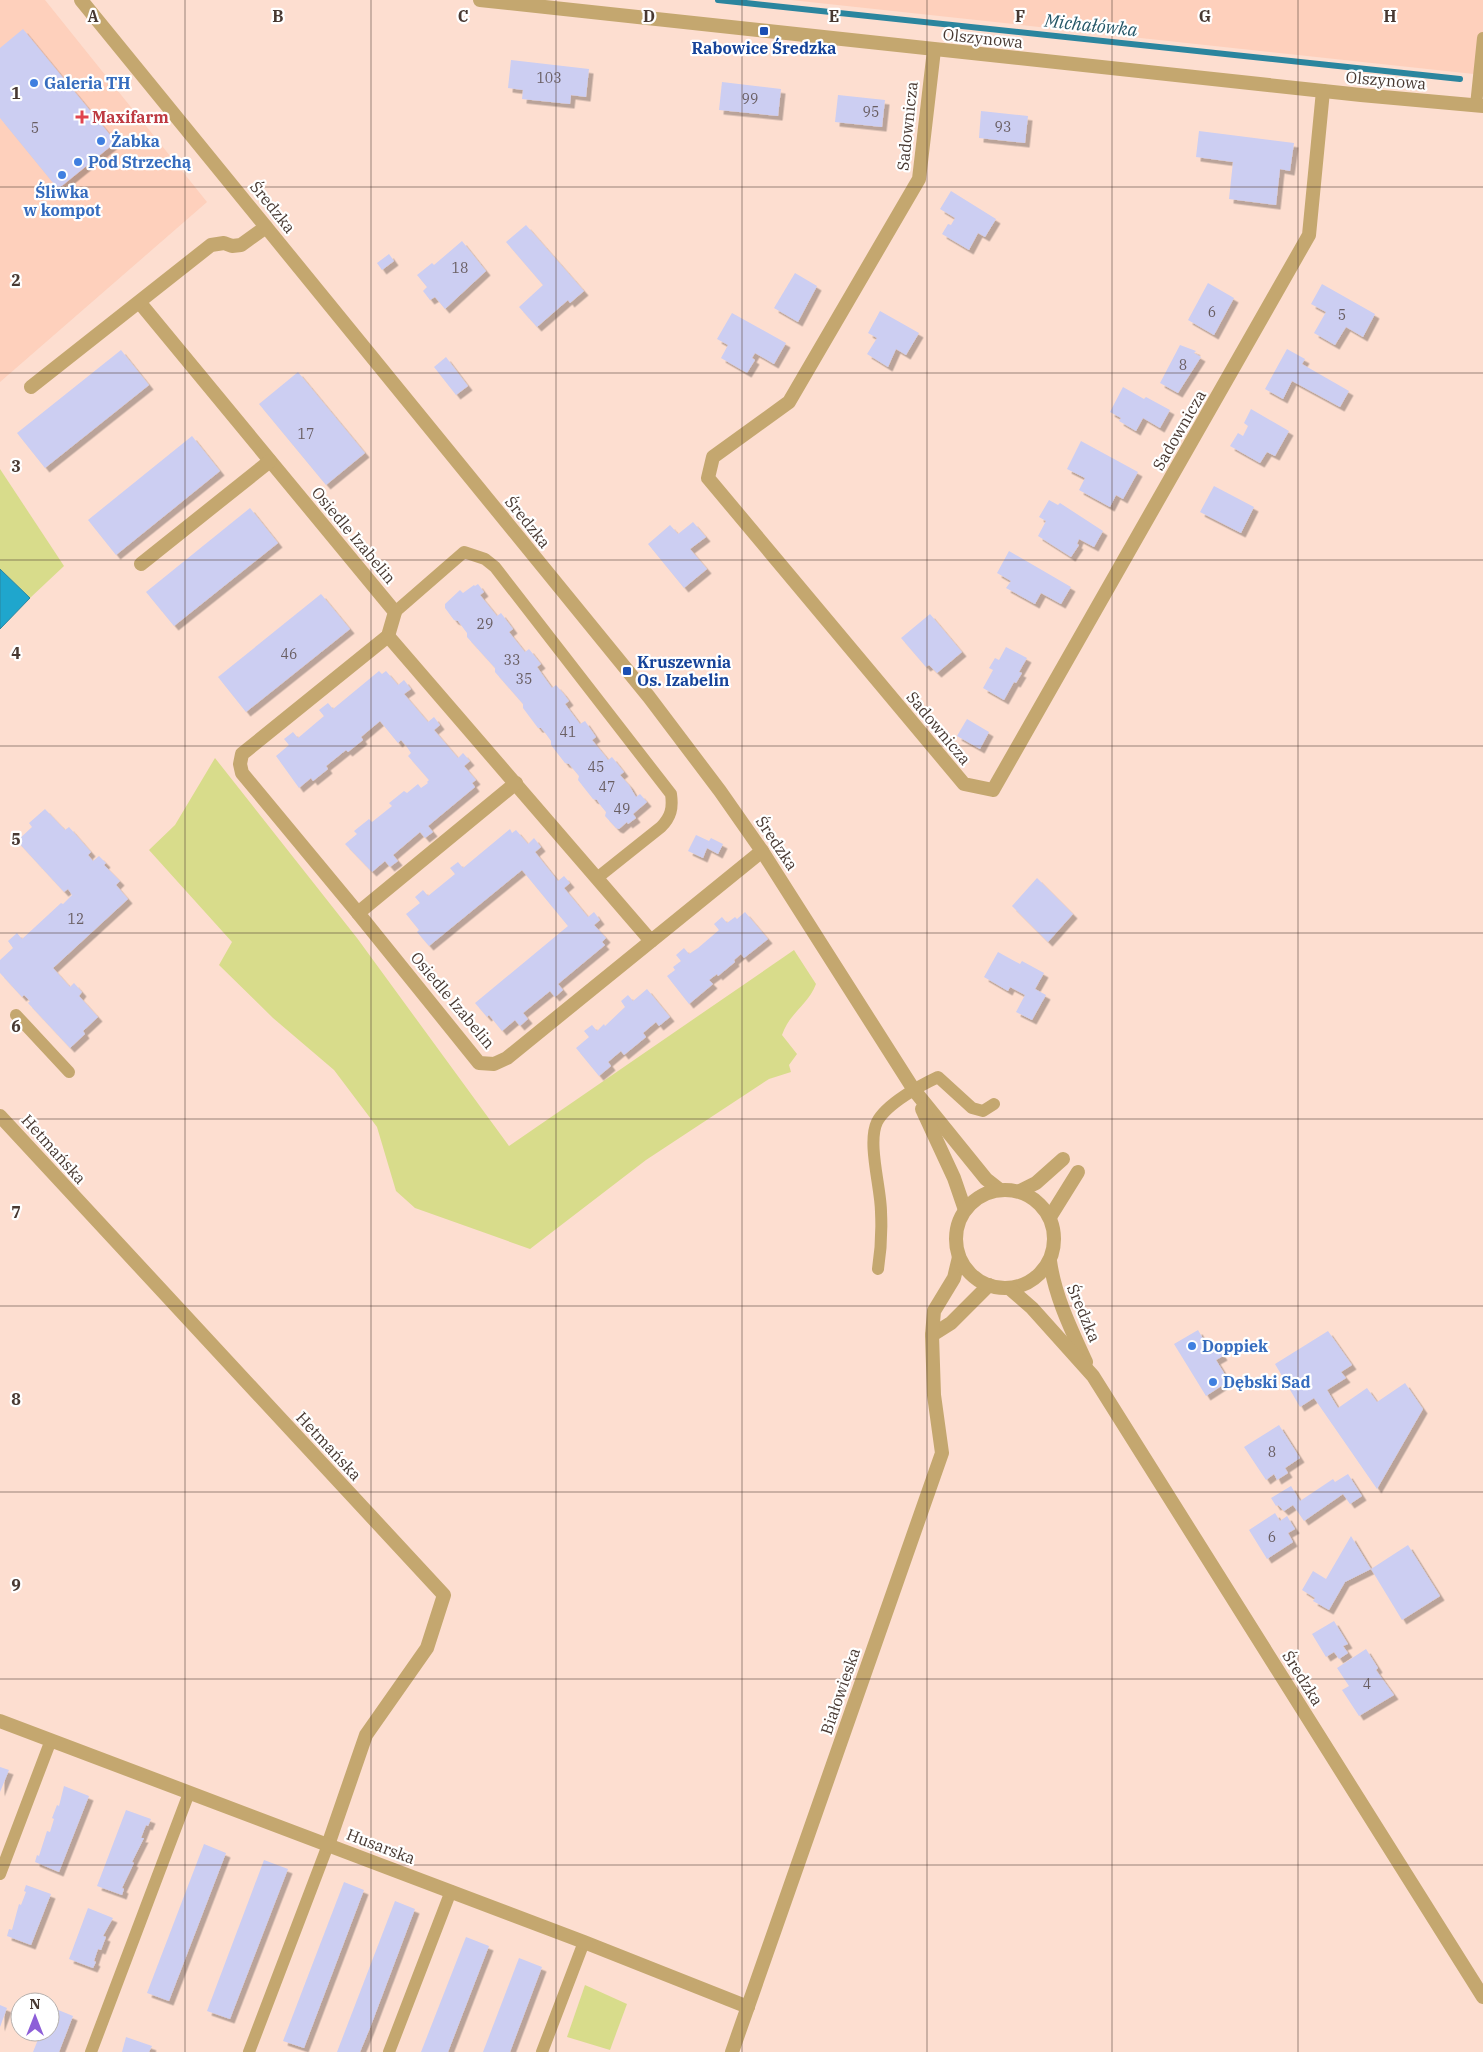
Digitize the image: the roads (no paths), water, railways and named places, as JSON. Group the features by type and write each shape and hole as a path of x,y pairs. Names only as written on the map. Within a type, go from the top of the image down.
{"street":[{"name":"Średzka","path":"82,0 649,697 720,791 762,851 914,1090 986,1179 1000,1190"},
{"name":"Olszynowa","path":"480,0 583,6 934,50 1479,106"},
{"name":"Sadownicza","path":"934,50 919,179 789,402 713,458 708,478 964,784 993,790 1309,235 1323,91"},
{"path":"31,387 140,303 211,245 224,243 232,246 241,245 266,227"},
{"name":"Osiedle Izabelin","path":"140,303 394,612"},
{"path":"142,564 270,461"},
{"path":"394,612 388,636 651,942"},
{"name":"Osiedle Izabelin","path":"388,636 242,754 240,764 242,773 479,1062 494,1064 507,1058 762,851"},
{"path":"358,913 516,783"},
{"name":"Średzka","path":"914,1090 954,1178 965,1210"},
{"name":"Hetmańska","path":"0,1116 444,1595 427,1648 366,1735 328,1845"},
{"path":"1020,1191 1036,1183 1063,1159"},
{"path":"1050,1218 1078,1172"},
{"path":"1000,1190 1020,1191 1038,1202 1050,1218 1055,1236 1054,1249 1050,1261 1043,1272 1033,1280 1022,1286 1009,1288 989,1285 971,1274 960,1257 956,1245 959,1221 965,1210 980,1196 1000,1190"},
{"name":"Białowieska","path":"732,2052 942,1453 934,1395 932,1335 934,1311 954,1278 960,1257"},
{"name":"Średzka","path":"1050,1261 1053,1283 1062,1308 1093,1376 1483,1997"},
{"path":"932,1335 951,1323 989,1285"},
{"name":"Średzka","path":"1009,1288 1032,1308 1093,1376"},
{"name":"Husarska","path":"0,1721 451,1891 748,2007"}],"lane":[{"path":"1479,106 1483,38"},
{"path":"394,612 464,552 485,559 496,568 671,794 672,805 669,818 661,827 597,878"},
{"path":"16,1015 69,1072"},
{"path":"878,1270 881,1245 881,1212 874,1148 876,1123 882,1114 914,1090 938,1077 972,1108 983,1111 994,1104"},
{"path":"0,1874 51,1740"},
{"path":"91,2052 189,1793"},
{"path":"250,2052 328,1845"},
{"path":"389,2052 451,1891"},
{"path":"542,2052 584,1942"}],"water":[{"path":"0,569 30,598 0,629"}],"waterway":[{"name":"Michałówka","path":"718,0 1460,79"}],"place":[{"name":"Rabowice Średzka","path":"764,31"},
{"name":"Galeria TH","path":"34,83"},
{"name":"Maxifarm","path":"82,117"},
{"name":"Żabka","path":"101,141"},
{"name":"Pod Strzechą","path":"78,162"},
{"name":"Śliwka w kompot","path":"62,175"},
{"name":"Kruszewnia Os. Izabelin","path":"627,671"},
{"name":"Doppiek","path":"1192,1346"},
{"name":"Dębski Sad","path":"1213,1382"}]}
